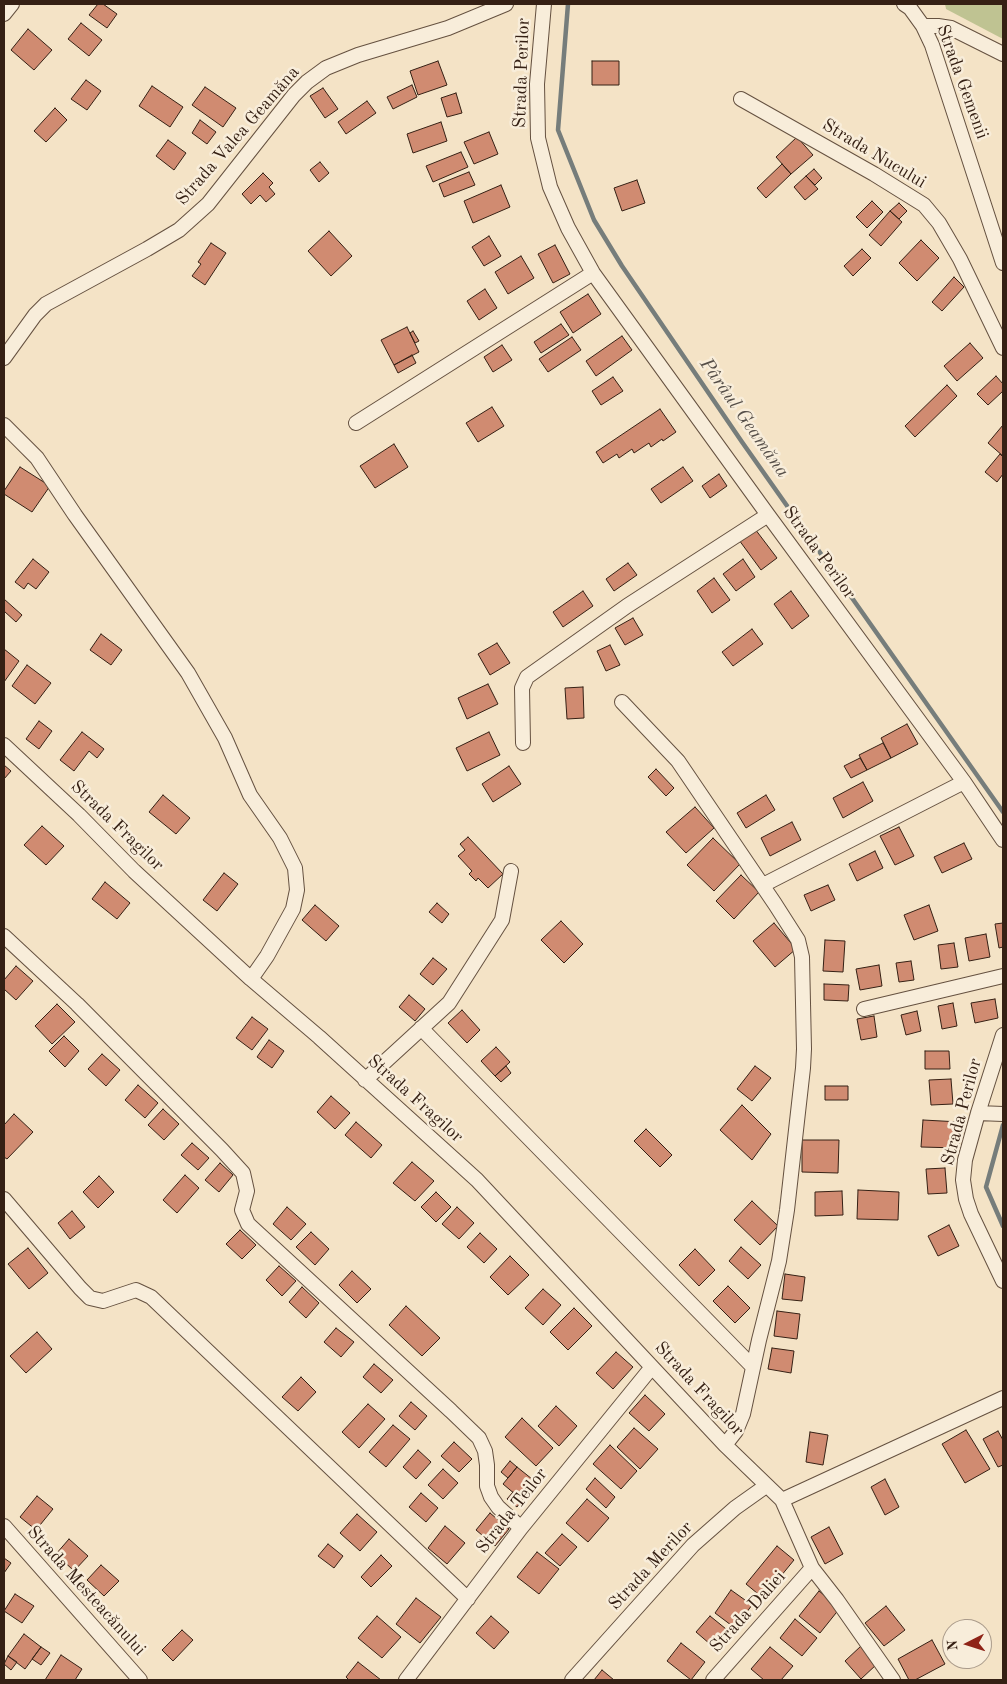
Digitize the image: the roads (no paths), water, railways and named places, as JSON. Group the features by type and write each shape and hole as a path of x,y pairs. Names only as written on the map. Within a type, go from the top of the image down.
{"street":[{"path":"4,14 12,4"},
{"name":"Strada Valea Geamăna","path":"4,358 35,315 46,304 147,250 179,230 194,217 228,181 294,95 307,82 326,68 358,55 448,28 506,4"},
{"name":"Strada Perilor","path":"544,4 537,84 538,138 550,187 568,228 593,273 964,782 1003,840"},
{"name":"Strada Gemenii","path":"904,4 910,8 923,26 932,45 1003,263"},
{"path":"923,26 950,28 1003,54"},
{"name":"Strada Nucului","path":"741,99 874,174 924,205 939,223 960,259 1003,348"},
{"path":"356,423 593,273"},
{"path":"4,424 37,458 75,516 188,673 225,738 250,795 280,838 295,868 297,890 293,909 267,956 251,979"},
{"path":"523,743 522,688 527,677 627,606 768,515"},
{"path":"622,702 678,761 763,885 798,940 801,949 804,1049 787,1210 779,1261 743,1414 736,1431 725,1445"},
{"name":"Strada Fragilor","path":"4,745 79,815 134,871 251,979 476,1180 725,1445 782,1500"},
{"path":"763,885 964,782"},
{"path":"365,1080 449,1003 502,920 511,872"},
{"path":"4,936 78,1004 243,1173 247,1191 242,1210 248,1224 479,1438 485,1451 487,1486 491,1497 498,1507 521,1528"},
{"path":"864,1009 1003,976"},
{"path":"421,1028 753,1366"},
{"name":"Strada Perilor","path":"1003,1036 978,1113 965,1160 963,1180 970,1214 1003,1281"},
{"path":"978,1113 1003,1114"},
{"path":"4,1199 90,1298 103,1301 136,1290 150,1297 468,1599"},
{"name":"Strada Teilor","path":"406,1680 521,1528 652,1367"},
{"path":"782,1500 1003,1398"},
{"name":"Strada Merilor","path":"572,1680 693,1545 735,1508 766,1486"},
{"name":"Strada Daliei","path":"782,1500 812,1568 838,1600 892,1680"},
{"name":"Strada Mesteacănului","path":"4,1526 140,1680"},
{"name":"Strada Daliei","path":"713,1680 812,1568"}],"waterway":[{"name":"Pârâul Geamăna","path":"568,4 558,130 594,220 622,266 742,442 1003,812"},
{"name":"Pârâul Geamăna","path":"1003,1125 986,1187 1003,1226"}]}
